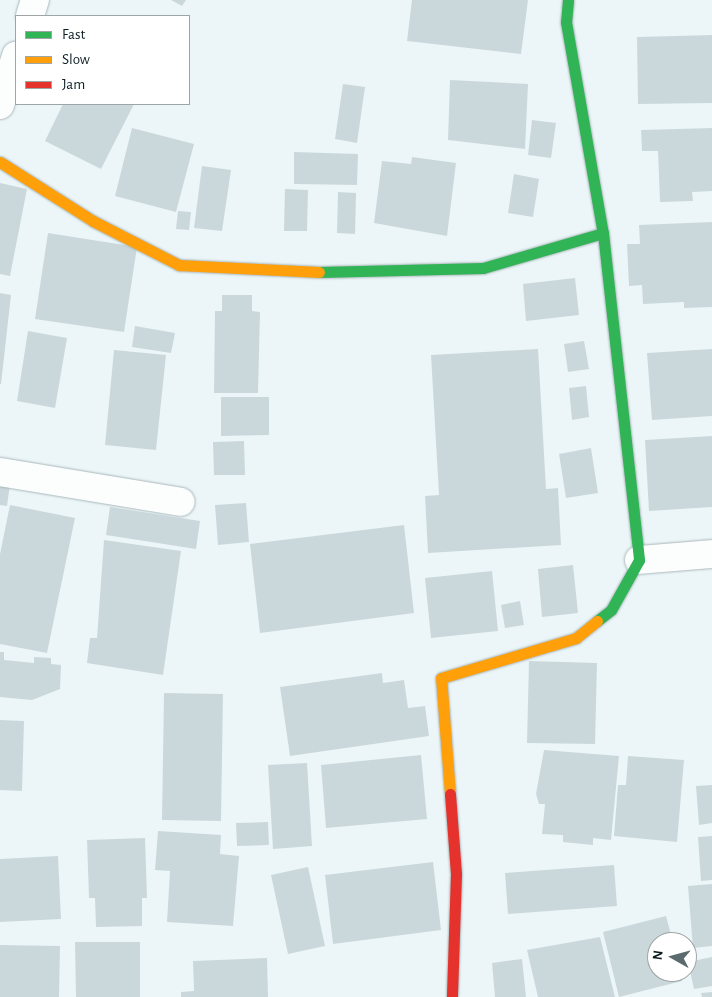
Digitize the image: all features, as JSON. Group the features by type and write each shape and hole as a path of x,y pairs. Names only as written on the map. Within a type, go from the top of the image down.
{"street":[{"path":"30,15 35,0"},
{"path":"452,997 456,874 441,678 576,638 612,610 640,560 603,233 566,22 568,0"},
{"path":"0,104 15,59"},
{"path":"0,162 93,221 178,265 354,274 483,268 603,233"},
{"path":"0,472 181,502"},
{"path":"640,560 712,554"}],"building":[{"path":"171,0 186,0 182,6"},
{"path":"412,0 528,0 521,54 407,41"},
{"path":"712,35 712,103 638,104 637,37"},
{"path":"450,80 528,84 525,149 448,140"},
{"path":"343,84 365,87 357,143 335,139"},
{"path":"63,105 133,105 101,169 45,141"},
{"path":"532,120 556,123 551,158 528,155"},
{"path":"132,128 194,144 176,212 115,196"},
{"path":"712,128 712,191 692,192 693,201 660,202 658,151 642,151 641,130"},
{"path":"294,152 358,154 357,185 294,184"},
{"path":"412,157 456,163 447,236 374,223 382,161 411,164"},
{"path":"202,166 231,170 222,231 194,228"},
{"path":"514,174 539,179 533,217 508,213"},
{"path":"0,183 27,189 10,276 0,274"},
{"path":"285,189 308,190 307,231 284,231"},
{"path":"338,192 356,193 355,234 337,233"},
{"path":"178,211 191,212 189,230 176,229"},
{"path":"712,222 712,307 684,308 684,302 643,304 642,285 629,286 627,244 640,244 639,225"},
{"path":"48,233 137,247 124,332 35,319"},
{"path":"575,278 579,315 526,321 523,284"},
{"path":"0,293 11,295 1,384 0,384"},
{"path":"222,295 252,295 252,311 260,312 258,393 214,393 215,311 222,311"},
{"path":"135,326 175,333 171,353 132,347"},
{"path":"28,331 67,338 55,408 17,401"},
{"path":"584,341 589,369 568,372 564,344"},
{"path":"538,349 546,489 558,488 561,545 428,553 425,496 439,495 431,355"},
{"path":"712,349 712,416 652,420 647,353"},
{"path":"114,350 166,355 156,450 105,445"},
{"path":"586,386 589,417 572,420 569,388"},
{"path":"221,397 269,397 269,435 221,436"},
{"path":"712,436 712,507 649,511 645,440"},
{"path":"244,441 245,475 214,475 213,442"},
{"path":"591,448 598,493 566,498 559,454"},
{"path":"0,483 10,484 7,506 0,505"},
{"path":"246,503 249,542 218,545 215,505"},
{"path":"10,505 75,518 47,653 0,644 0,554"},
{"path":"110,507 200,521 196,549 106,535"},
{"path":"404,525 414,613 260,633 250,544"},
{"path":"104,540 181,551 163,675 87,663 90,638 97,638"},
{"path":"573,565 578,613 542,617 538,569"},
{"path":"492,571 498,631 431,638 425,578"},
{"path":"520,601 524,625 505,628 501,605"},
{"path":"0,652 4,652 4,660 34,663 34,657 51,658 51,664 61,665 60,689 32,700 0,697"},
{"path":"529,661 597,663 595,744 527,743"},
{"path":"382,673 383,683 404,680 408,708 425,706 429,736 290,756 280,687"},
{"path":"164,693 223,694 221,821 162,820"},
{"path":"0,720 24,721 22,791 0,790"},
{"path":"544,750 619,756 611,840 593,838 593,845 563,842 563,835 542,834 545,804 539,804 536,794"},
{"path":"421,755 427,819 326,828 321,765"},
{"path":"628,756 684,760 677,842 614,836 618,785 626,785"},
{"path":"307,763 312,846 273,849 268,765"},
{"path":"712,785 712,823 699,825 696,786"},
{"path":"268,822 269,845 237,846 236,823"},
{"path":"158,831 221,835 220,854 239,856 233,926 167,922 170,871 155,870"},
{"path":"712,836 712,880 701,881 698,837"},
{"path":"145,838 147,898 142,898 142,926 96,927 95,898 89,898 87,840"},
{"path":"58,856 61,919 0,922 0,859"},
{"path":"433,862 441,930 333,944 325,875"},
{"path":"614,865 617,906 508,914 505,873"},
{"path":"308,867 325,946 288,954 271,875"},
{"path":"712,884 712,946 697,948 697,932 692,932 688,886"},
{"path":"666,916 670,932 647,932 647,982 678,982 619,997 603,932"},
{"path":"600,937 615,997 538,997 527,950"},
{"path":"75,942 140,942 140,997 76,997"},
{"path":"0,945 60,946 59,997 0,997"},
{"path":"712,957 712,986 694,989 692,982 697,982 697,960"},
{"path":"267,958 268,997 181,997 181,992 194,991 193,961"},
{"path":"522,959 526,997 495,997 492,963"},
{"path":"712,992 712,997 702,997 701,993"}],"traffic: fast":[{"path":"568,0 566,22 603,233 639,560 611,610 597,621"},
{"path":"319,272 483,268 603,233"}],"traffic: slow":[{"path":"0,162 93,221 179,265 319,272"},
{"path":"450,794 441,678 576,638 597,621"}],"traffic: jam":[{"path":"450,794 456,874 452,997"}]}
